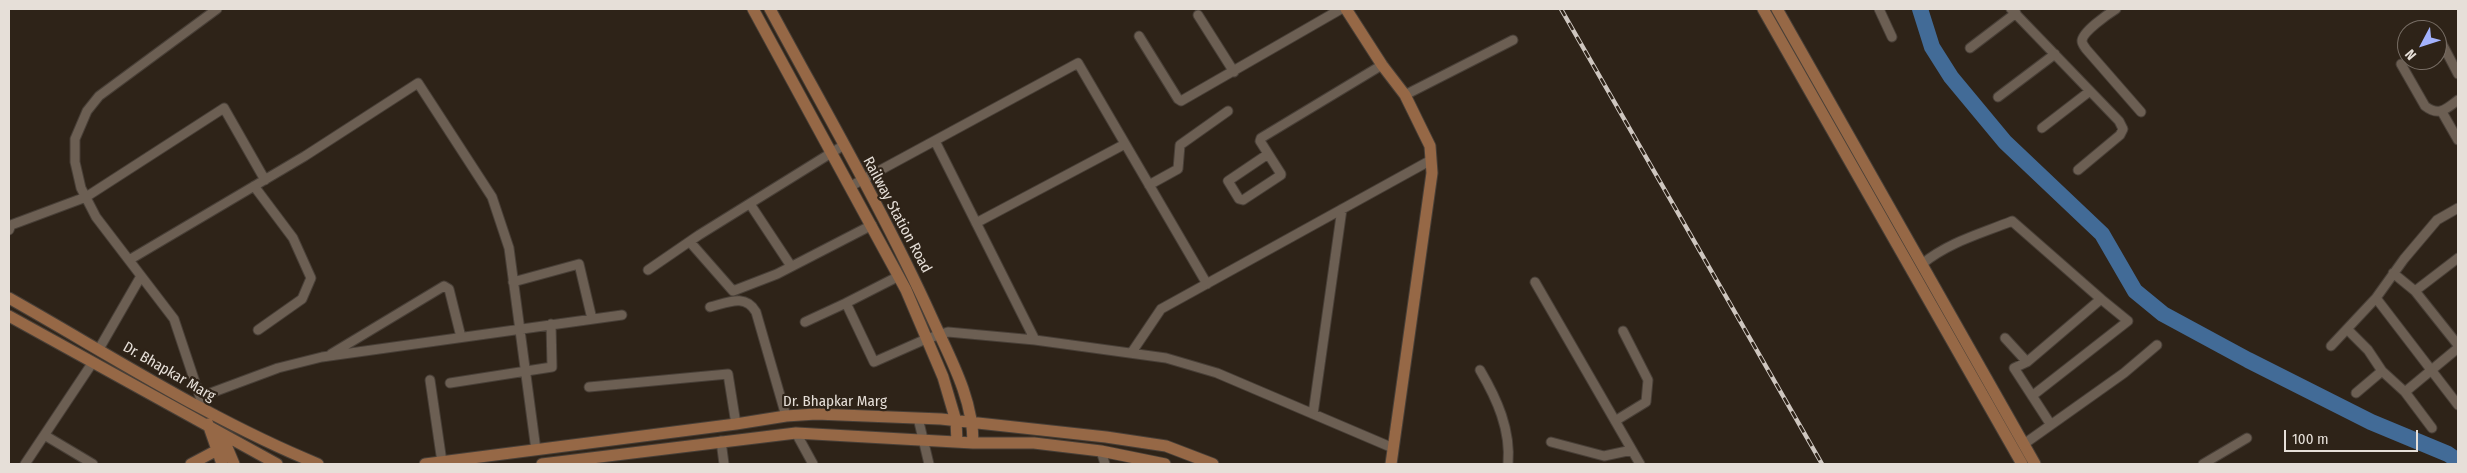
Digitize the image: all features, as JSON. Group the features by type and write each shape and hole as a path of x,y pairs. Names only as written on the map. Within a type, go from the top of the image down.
{"street":[{"path":"217,9 92,102 75,139 75,162 86,196 96,217 174,319 208,426 234,464"},
{"name":"Railway Station Road","path":"753,9 899,276 943,377 956,421 957,442"},
{"name":"Railway Station Road","path":"770,9 905,259 967,396 973,423 973,443"},
{"path":"1139,36 1181,101 1341,9"},
{"path":"1346,9 1382,65 1405,95 1430,146 1432,173 1391,464"},
{"path":"1763,9 2022,464"},
{"path":"1777,9 2035,464"},
{"path":"1878,9 1892,37"},
{"path":"2116,9 2093,26 2084,35 2082,41 2086,49 2141,112"},
{"path":"1970,48 2014,11 2119,121 2123,130 2120,135 2078,170"},
{"path":"1198,15 1234,72"},
{"path":"1405,95 1513,40"},
{"path":"2447,53 2458,74"},
{"path":"1998,97 2055,54"},
{"path":"851,186 1078,63 1206,284"},
{"path":"1268,154 1228,181 1239,199 1243,200 1281,175 1260,141 1261,138 1382,65"},
{"path":"2404,70 2425,106 2436,113 2442,112 2458,100"},
{"path":"129,260 265,180 418,83 492,197 509,248 536,450"},
{"path":"2042,128 2090,91"},
{"path":"10,224 86,196 224,108 265,180"},
{"path":"1149,185 1178,169 1180,145 1228,112"},
{"path":"2442,112 2458,140"},
{"path":"935,141 1035,340"},
{"path":"976,223 1125,144"},
{"path":"648,270 844,146"},
{"path":"1132,352 1162,309 1431,160"},
{"path":"254,186 293,238 311,278 302,299 258,330"},
{"path":"750,204 791,266"},
{"path":"1313,414 1342,209"},
{"path":"2331,346 2376,298 2437,220 2457,211"},
{"path":"1922,264 1936,252 1960,239 2012,221 2101,299 2128,320 2032,396"},
{"path":"690,242 733,291 791,266 872,225"},
{"path":"2415,291 2458,258"},
{"path":"513,282 580,264 592,318"},
{"path":"2393,274 2415,291 2458,347 2434,370 2405,392"},
{"path":"99,349 141,276"},
{"path":"805,322 899,276"},
{"path":"1535,282 1640,464"},
{"path":"328,357 444,286 449,289 461,337"},
{"name":"Dr. Bhapkar Marg","path":"9,298 217,417 274,446 318,464"},
{"path":"2376,298 2434,370 2458,405"},
{"path":"2051,425 2014,368 2027,362 2101,299"},
{"path":"710,307 742,300 752,305 756,312 786,416"},
{"path":"846,303 874,362 926,339 948,332 1132,352 1166,358 1217,374 1393,448"},
{"path":"200,397 278,368 328,357 622,314"},
{"name":"Dr. Bhapkar Marg","path":"9,316 277,464"},
{"path":"450,383 552,368 551,324"},
{"path":"2347,329 2368,350 2382,371 2405,392 2432,428"},
{"path":"1616,421 1646,402 1648,380 1624,330"},
{"path":"2005,338 2027,362"},
{"path":"2024,444 2124,373 2157,345"},
{"path":"26,464 93,362"},
{"path":"1480,370 1499,404 1510,450 1508,464"},
{"path":"2356,392 2382,371"},
{"path":"589,387 728,374 736,424"},
{"path":"430,380 442,462"},
{"name":"Dr. Bhapkar Marg","path":"425,464 479,461 536,450 786,416 816,414 956,421 1106,437 1166,446 1213,464"},
{"path":"217,417 222,433 222,464"},
{"path":"918,418 928,464"},
{"path":"796,432 814,464"},
{"name":"Dr. Bhapkar Marg","path":"542,464 796,432 973,443 1034,443 1101,451 1165,464"},
{"path":"46,436 93,464"},
{"path":"2203,464 2247,438"},
{"path":"721,441 724,464"},
{"path":"1551,442 1604,456 1632,450"},
{"path":"191,464 222,448"},
{"path":"1101,451 1105,464"}],"waterway":[{"path":"1920,9 1932,47 1951,77 2005,142 2102,234 2135,291 2163,314 2248,360 2371,422 2448,454 2458,461"}],"railway":[{"path":"1561,9 1822,464"}]}
